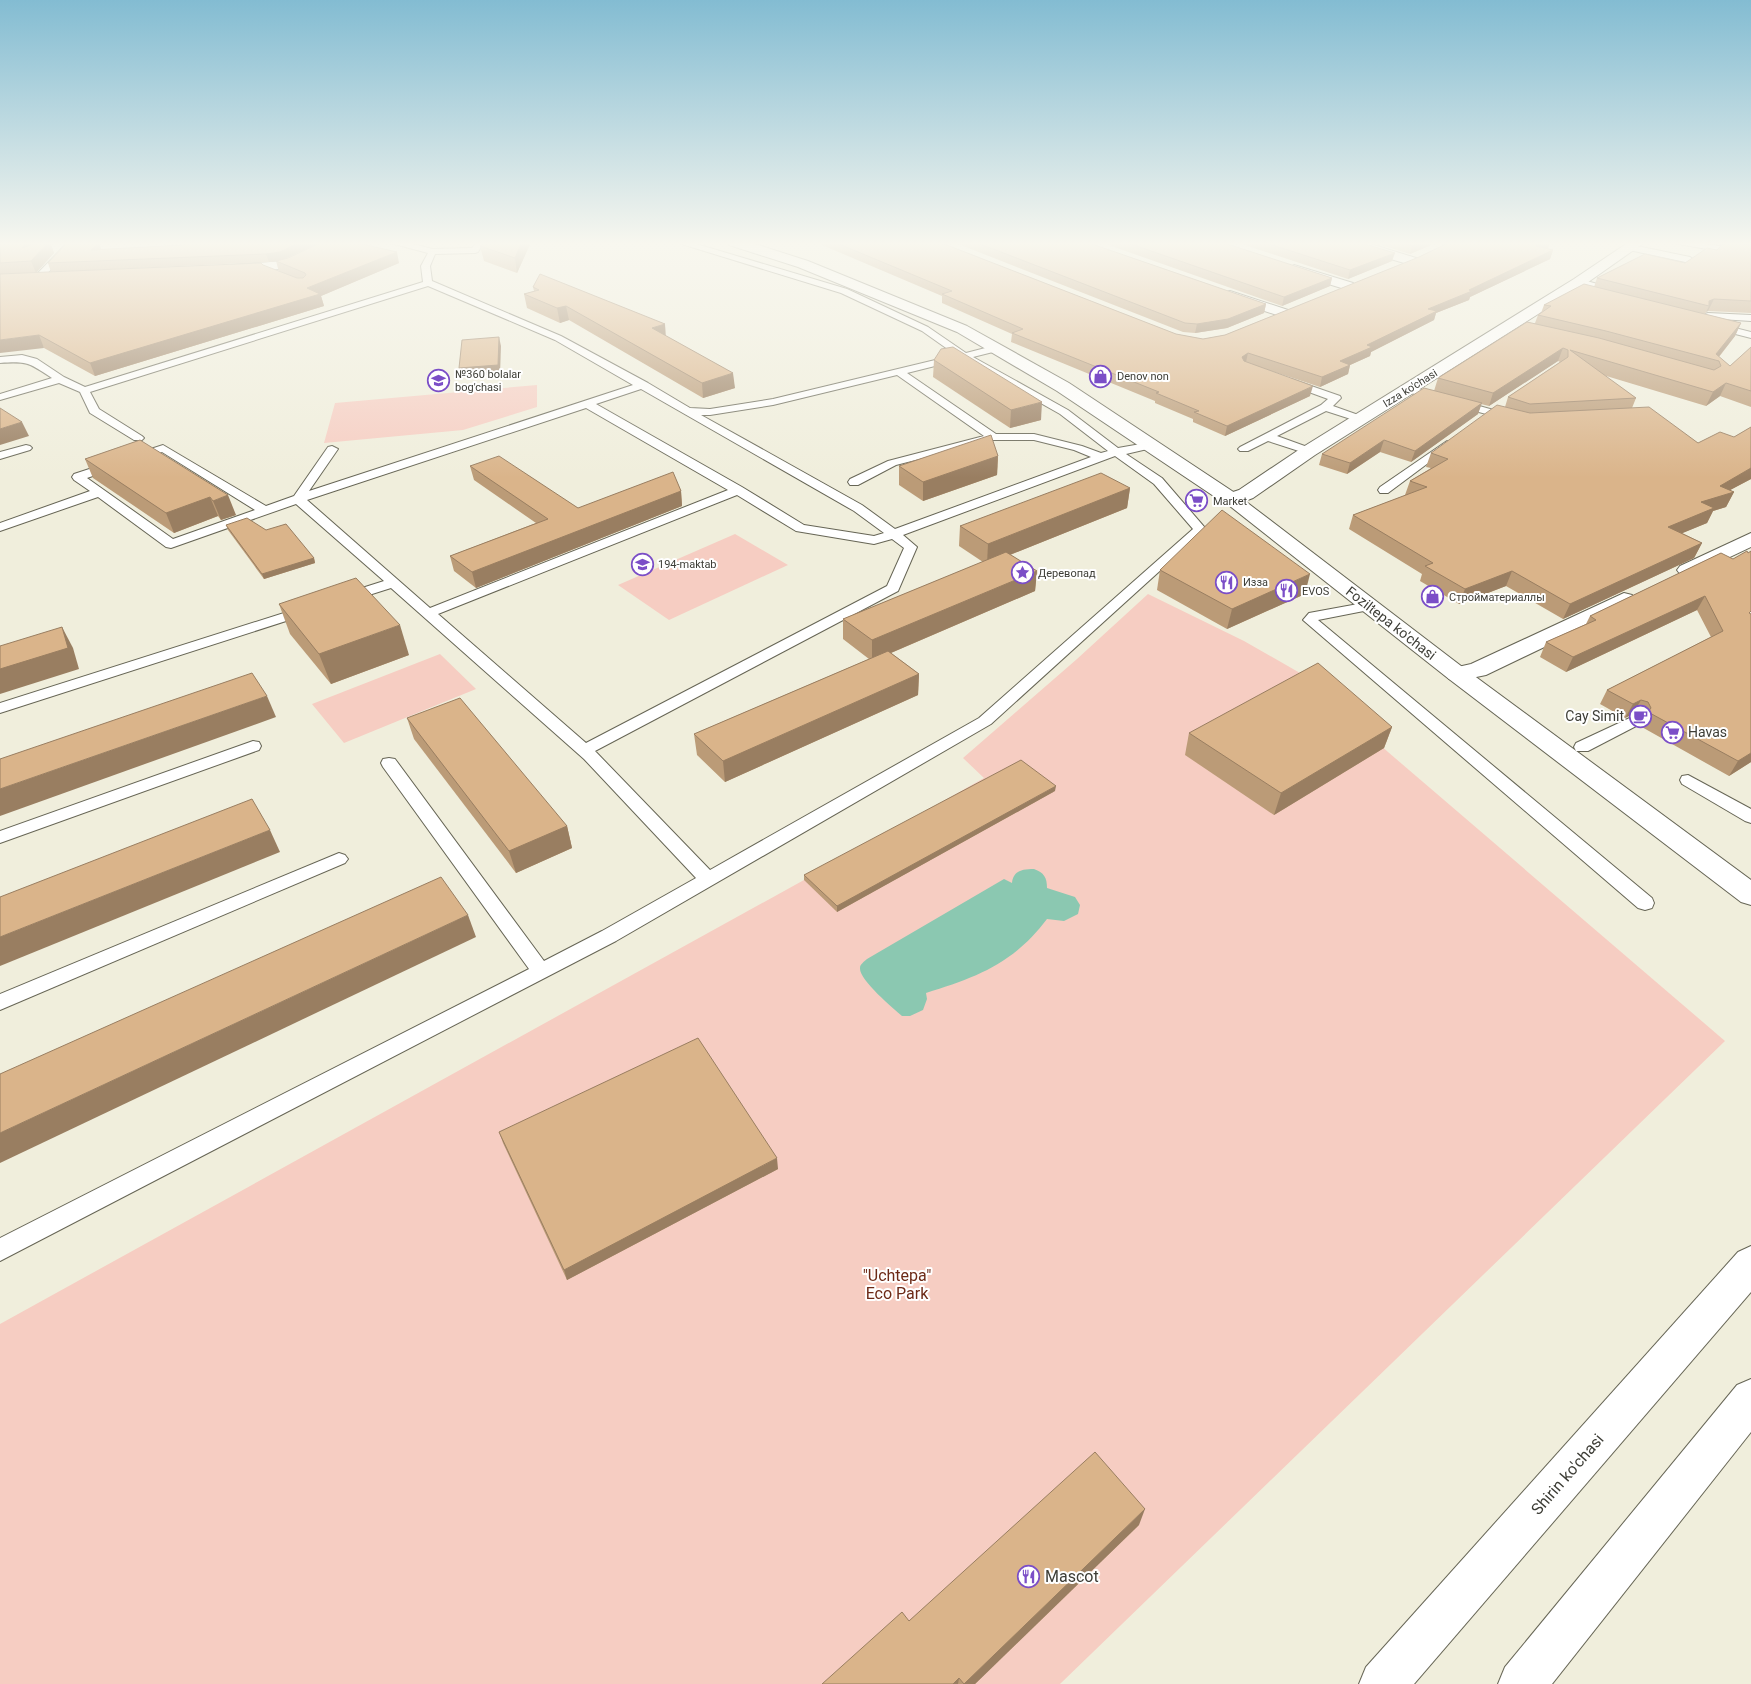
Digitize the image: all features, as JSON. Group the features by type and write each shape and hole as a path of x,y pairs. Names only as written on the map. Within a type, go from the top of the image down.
{"main road":[{"name":"Foziltepa ko'chasi","path":"942,321 997,348 1063,387 1152,445 1238,496 1369,606 1582,747 1751,872"},
{"path":"1258,322 1262,321"},
{"name":"Izza ko'chasi","path":"1238,496 1408,389 1524,321"},
{"name":"Foziltepa ko'chasi","path":"997,348 1076,383 1238,496 1468,672 1751,895"},
{"path":"1672,577 1751,539"},
{"path":"1468,672 1639,593"},
{"name":"Shirin ko'chasi","path":"1384,1684 1751,1264"},
{"path":"1522,1684 1751,1399"}],"lane":[{"path":"0,360 22,358 33,361 60,379 84,390 103,386 309,321"},
{"path":"517,321 558,338 644,385 858,508 911,547 893,588 584,750"},
{"path":"907,321 925,329 964,356 1064,412 1109,455"},
{"path":"1706,321 1751,335"},
{"path":"689,411 710,412 741,408 997,348"},
{"path":"899,372 993,437"},
{"path":"0,397 60,379"},
{"path":"1244,449 1325,407 1336,398 1283,380"},
{"path":"266,510 163,448 78,477 171,544 298,499 644,385"},
{"path":"1408,389 1525,422"},
{"path":"84,390 94,411 138,438"},
{"path":"1476,423 1506,402"},
{"path":"587,404 738,490 800,528 874,540 1109,455 1152,445"},
{"path":"1325,407 1360,419"},
{"path":"0,1250 609,936 985,721 1200,529 1158,481 1109,455 1034,437 993,437 892,462 854,482"},
{"path":"1268,437 1308,451"},
{"path":"1384,490 1453,440"},
{"path":"0,456 26,448"},
{"path":"298,499 332,449"},
{"path":"427,614 738,490"},
{"path":"0,527 100,492"},
{"path":"298,499 584,750 708,880"},
{"path":"0,708 392,583"},
{"path":"1369,606 1314,616 1310,620 1645,903"},
{"path":"1582,747 1634,721"},
{"path":"0,837 252,746"},
{"path":"389,763 541,971"},
{"path":"1688,780 1751,816"},
{"path":"0,1002 339,859"}],"green space":[{"path":"537,385 537,407 463,430 324,443 335,403"},
{"path":"735,534 788,565 669,620 618,585"},
{"name":"\"Uchtepa\" Eco Park","path":"1148,594 1244,641 1300,673 1388,752 1725,1041 1060,1684 0,1684 0,1324 804,880 984,778 963,758 1077,659"},
{"path":"440,654 476,689 344,743 312,704"}],"shaded area":[{"path":"1034,869 1044,876 1047,888 1075,897 1080,905 1078,914 1064,921 1047,919 1021,947 993,967 962,981 926,993 927,999 923,1010 910,1016 902,1016 877,994 861,973 861,964 867,959 1004,879 1012,883 1014,876 1019,871"}],"building":[{"path":"0,321 231,321 90,363 39,335 0,340"},
{"path":"592,321 656,321 665,324 652,328 733,373 702,383"},
{"path":"1004,321 1141,321 1176,334 1203,339 1225,335 1261,321 1417,321 1367,345 1372,347 1340,361 1350,365 1322,377 1248,353 1242,357 1244,361 1313,386 1227,426 1194,412 1199,411 1156,393 1159,392 1012,333 1023,329"},
{"path":"1179,321 1218,321 1197,324"},
{"path":"1562,321 1731,321 1741,323 1716,354 1730,366 1751,347 1751,391 1726,383 1713,392 1570,350 1636,398 1530,404 1508,397 1568,357 1568,350 1563,348 1493,393 1438,378 1527,322 1599,338 1714,370 1721,366 1719,361"},
{"path":"499,337 498,365 459,368 462,340"},
{"path":"953,347 1042,402 1011,410 934,360 941,349"},
{"path":"1424,388 1482,403 1415,451 1384,440 1350,463 1322,454"},
{"path":"1497,405 1530,413 1649,407 1698,443 1720,432 1734,437 1751,427 1751,468 1720,486 1734,492 1701,502 1714,508 1668,527 1702,543 1570,604 1512,571 1465,589 1425,566 1433,563 1353,515 1427,487 1410,481 1448,459 1431,453"},
{"path":"0,408 22,422 0,429"},
{"path":"991,435 998,456 923,482 899,466"},
{"path":"140,440 228,495 213,501 210,497 166,513 85,459"},
{"path":"499,456 578,508 673,472 681,491 472,572 450,556 548,519 470,466"},
{"path":"1101,473 1130,488 988,544 960,526"},
{"path":"1222,510 1310,574 1232,609 1160,570"},
{"path":"247,518 266,530 286,524 314,558 262,574 226,525"},
{"path":"1747,551 1748,553 1751,551 1751,611 1749,613 1751,614 1751,753 1738,761 1648,712 1651,708 1648,702 1641,700 1633,704 1607,690 1723,631 1705,596 1573,657 1546,642 1596,620 1590,616 1721,553 1733,559"},
{"path":"1006,552 1037,571 872,640 843,619"},
{"path":"356,578 400,625 319,654 279,604"},
{"path":"62,627 68,648 0,669 0,646"},
{"path":"888,651 919,674 723,761 694,734"},
{"path":"1318,663 1392,727 1281,793 1189,733"},
{"path":"252,673 267,696 0,789 0,759"},
{"path":"460,698 567,826 509,851 407,718"},
{"path":"1021,760 1056,786 837,906 804,875"},
{"path":"252,799 270,830 0,937 0,897"},
{"path":"441,877 468,915 0,1133 0,1074"},
{"path":"698,1038 777,1158 564,1270 499,1132"},
{"path":"1095,1452 1145,1509 964,1684 959,1678 953,1684 822,1684 902,1612 909,1621"}],"place":[{"name":"Denov non","path":"1101,376"},
{"name":"№360 bolalar bog'chasi","path":"439,380"},
{"name":"Market","path":"1197,501"},
{"name":"194-maktab","path":"642,564"},
{"name":"Деревопад","path":"1022,573"},
{"name":"Изза","path":"1227,582"},
{"name":"EVOS","path":"1286,591"},
{"name":"Стройматериаллы","path":"1433,597"},
{"name":"Cay Simit","path":"1640,716"},
{"name":"Havas","path":"1672,732"},
{"name":"Mascot","path":"1029,1576"}]}
